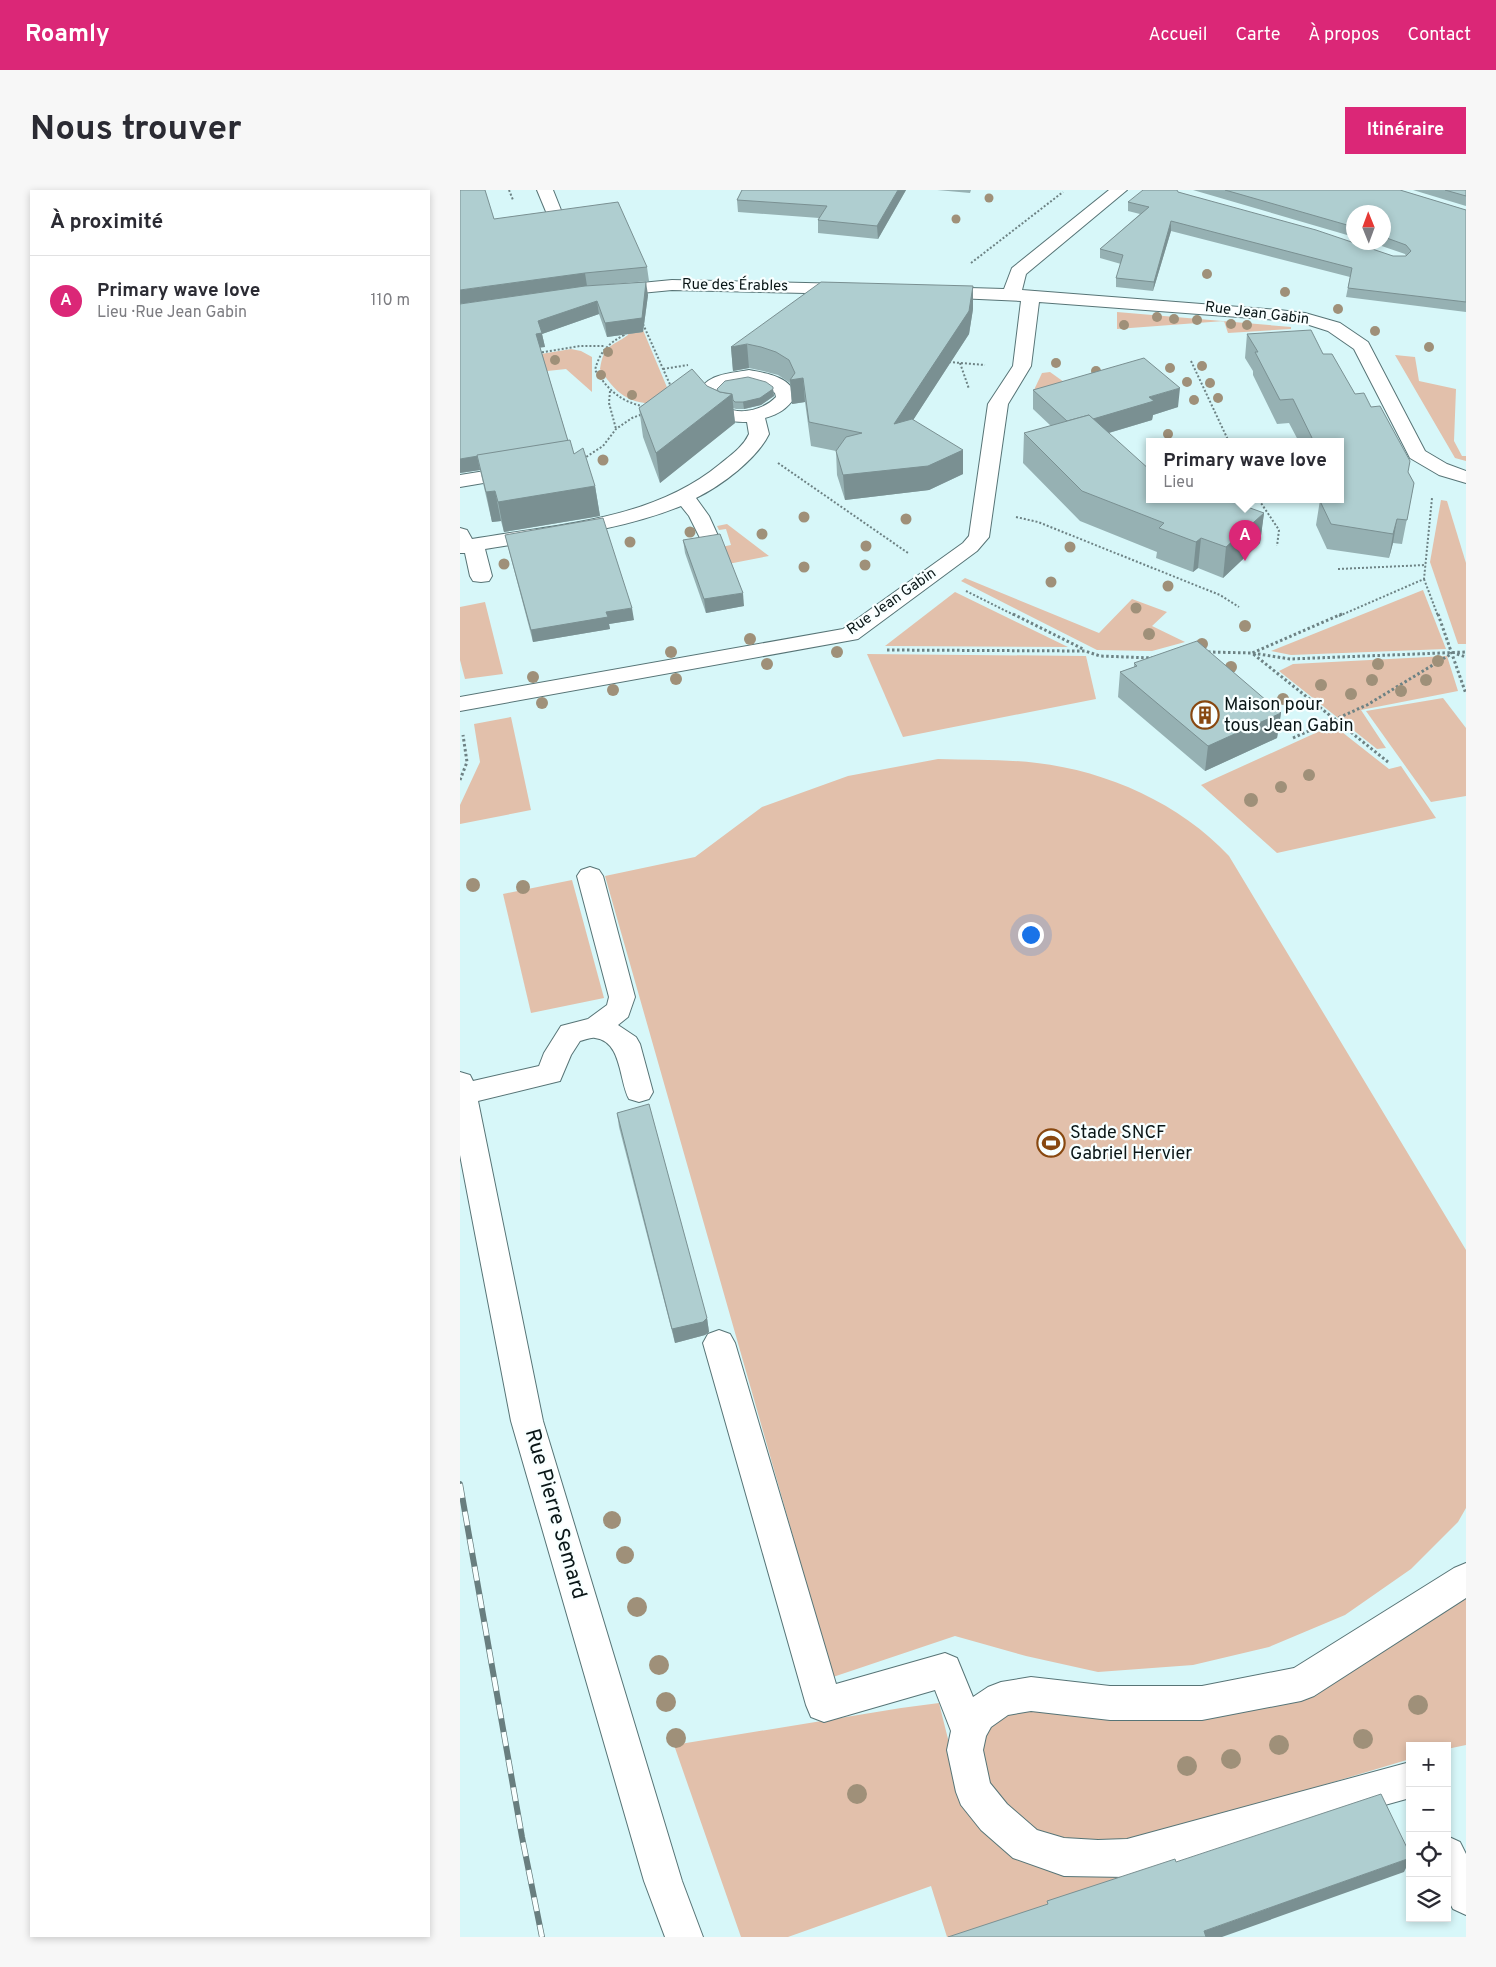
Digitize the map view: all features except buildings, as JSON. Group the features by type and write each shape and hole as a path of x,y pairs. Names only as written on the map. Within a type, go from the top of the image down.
{"street":[{"path":"545,190 553,210"},
{"path":"920,291 1021,295 1018,272 1119,190"},
{"name":"Rue des Érables","path":"595,292 672,285 862,290"},
{"name":"Rue Jean Gabin","path":"1021,295 1105,299 1279,315 1305,318 1334,327 1362,346 1417,454 1430,464 1466,477"},
{"name":"Rue Jean Gabin","path":"460,704 850,634 894,603 970,547 979,536 998,404 1022,366 1030,308 1021,295"},
{"path":"734,375 768,379 781,386 785,393 783,400 777,406 755,415 726,414 712,408 707,403 705,397 708,390 713,385 734,375"},
{"path":"480,576 464,543 621,520 642,515 684,498 722,474 751,447 759,434 755,415"},
{"path":"460,481 575,463"},
{"path":"684,498 692,505 709,538"},
{"path":"461,1088 550,1074 558,1053 571,1032 596,1027 619,1010 622,997 590,876"},
{"path":"596,1027 614,1034 626,1044 639,1092"},
{"name":"Rue Pierre Semard","path":"461,1088 527,1420 663,1881 684,1937"},
{"path":"719,1343 824,1705 945,1670 969,1731"},
{"path":"1406,1781 1127,1858 1064,1857 1026,1845 994,1817 974,1792 965,1750 969,1731 978,1715 1001,1700 1031,1694 1110,1703 1202,1703 1300,1684 1466,1579"},
{"path":"1451,1864 1466,1896"}],"path":[{"path":"969,265 1066,190"},
{"path":"640,316 680,406"},
{"path":"530,354 580,346 604,346 624,335 626,327"},
{"path":"604,346 598,356 595,370 614,396 627,402 648,407 707,403"},
{"path":"1191,361 1227,438"},
{"path":"941,362 985,366"},
{"path":"663,369 690,365"},
{"path":"610,391 610,403 616,429"},
{"path":"575,463 603,446 616,429 632,418 664,407"},
{"path":"776,461 913,557"},
{"path":"1444,470 1435,476 1424,579 1453,653 1466,694"},
{"path":"1261,503 1279,530 1277,546"},
{"path":"1012,516 1048,526 1220,595 1239,607"},
{"path":"1338,569 1426,565"},
{"path":"1252,653 1424,579"},
{"path":"958,587 1085,651 1100,656 1159,658"},
{"path":"879,650 1085,651"},
{"path":"1202,652 1252,653 1290,659 1466,652"},
{"path":"1252,653 1388,762"},
{"path":"1293,738 1367,705 1453,653 1466,657"},
{"path":"460,780 467,762 461,726"}],"shaded area":[{"path":"635,311 674,404 649,404 631,399 615,389 600,369 606,351 628,335 631,312"},
{"path":"1117,312 1223,321 1117,329"},
{"path":"1224,321 1291,327 1291,329 1228,333"},
{"path":"571,349 581,351 592,357 592,392 566,369 475,379 523,357"},
{"path":"1395,355 1415,357 1419,381 1456,389 1454,441 1462,456 1466,456 1466,461 1455,458"},
{"path":"1050,372 1064,382 1033,392 1042,373"},
{"path":"1441,500 1447,501 1466,563 1466,644 1458,644 1430,562"},
{"path":"727,524 769,556 728,564 721,547 731,545 726,529 719,530 717,526"},
{"path":"965,578 1099,633 1132,599 1167,612 1152,626 1185,642 1152,651 1097,650 961,581"},
{"path":"1423,590 1446,649 1291,655 1271,651"},
{"path":"955,592 1068,647 885,646"},
{"path":"485,602 503,674 465,679 460,660 460,607"},
{"path":"867,654 1086,656 1096,699 903,737"},
{"path":"1447,656 1458,691 1361,710 1386,748 1377,749 1279,671 1293,664"},
{"path":"1443,698 1466,728 1466,796 1431,802 1366,711"},
{"path":"511,717 531,810 460,824 460,805 480,762 474,724"},
{"path":"1333,725 1389,769 1401,766 1436,818 1277,853 1201,785"},
{"path":"938,759 1000,760 1037,763 1090,774 1116,782 1166,806 1210,837 1229,856 1466,1250 1466,1508 1458,1522 1411,1569 1345,1615 1269,1647 1193,1665 1098,1672 1026,1656 955,1636 833,1677 605,876 695,857 762,807 848,776"},
{"path":"572,880 604,998 531,1013 503,894"},
{"path":"1466,1596 1466,1745 1451,1748 1451,1742 1406,1742 1406,1760 1127,1844 1067,1843 1026,1826 997,1797 980,1767 980,1731 1006,1707 1193,1718"},
{"path":"939,1703 964,1803 1047,1866 1371,1802 992,1937 947,1937 931,1886 788,1937 741,1937 674,1745"}],"railway":[{"path":"460,1484 522,1837 542,1937"}],"place":[{"name":"Primary wave love","path":"1245,561"},
{"name":"Maison pour tous Jean Gabin","path":"1205,715"},
{"name":"Stade SNCF Gabriel Hervier","path":"1051,1143"}]}
